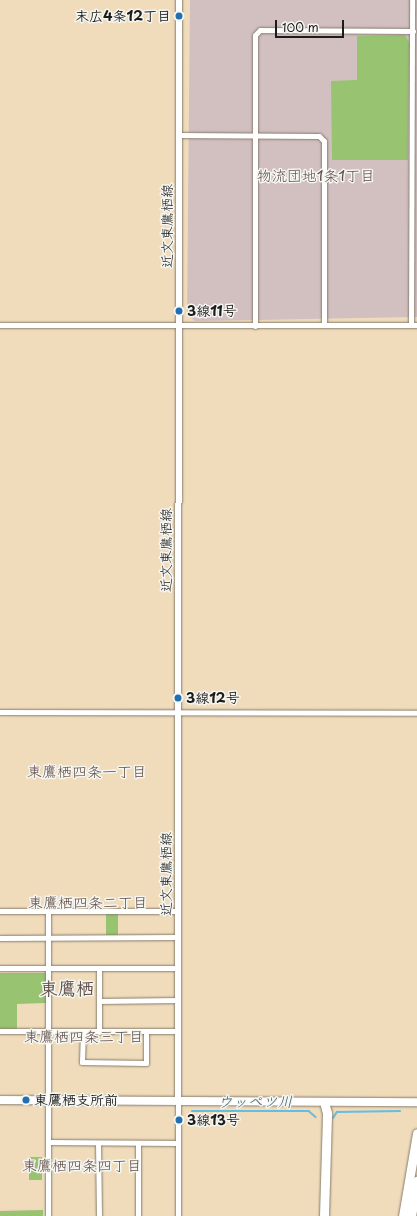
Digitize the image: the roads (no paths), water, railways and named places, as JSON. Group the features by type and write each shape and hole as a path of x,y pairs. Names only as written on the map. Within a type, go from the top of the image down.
{"highway":[{"path":"318,1216 324,1102"},
{"path":"324,1102 327,1113 324,1216"},
{"path":"402,1216 417,1133"},
{"path":"412,1216 417,1182"},
{"path":"416,1216 417,1206"}],"main road":[{"path":"0,1100 417,1102"}],"street":[{"name":"近文東鷹栖線","path":"178,1100 179,0"},
{"path":"411,325 412,0"},
{"path":"255,326 255,36 260,30 413,30"},
{"path":"179,135 255,134 319,136 324,141 324,325"},
{"path":"0,325 417,325"},
{"path":"0,712 417,713"},
{"path":"0,911 178,911"},
{"path":"48,911 48,1216"},
{"path":"0,938 178,938"},
{"path":"0,968 178,968"},
{"path":"99,968 99,1032"},
{"path":"99,1000 178,1000"},
{"path":"0,1031 178,1031"},
{"path":"82,1032 82,1062 146,1063 146,1031"},
{"path":"178,1100 178,1216"},
{"path":"48,1142 178,1143"},
{"path":"98,1143 98,1216"},
{"path":"138,1143 138,1216"}],"waterway":[{"name":"ウッペツ川","path":"192,1111 309,1111 316,1117"},
{"name":"ウッペツ川","path":"333,1118 337,1112 400,1111"}],"place":[{"name":"末広4条12丁目","path":"179,16"},
{"name":"3線11号","path":"179,311"},
{"name":"3線12号","path":"178,698"},
{"name":"東鷹栖支所前","path":"26,1100"},
{"name":"3線13号","path":"179,1120"}],"district":[{"name":"物流団地1条1丁目","path":"316,175"},
{"name":"東鷹栖四条一丁目","path":"87,771"},
{"name":"東鷹栖四条二丁目","path":"88,902"},
{"name":"東鷹栖","path":"67,988"},
{"name":"東鷹栖四条三丁目","path":"84,1036"},
{"name":"東鷹栖四条四丁目","path":"82,1165"}]}
